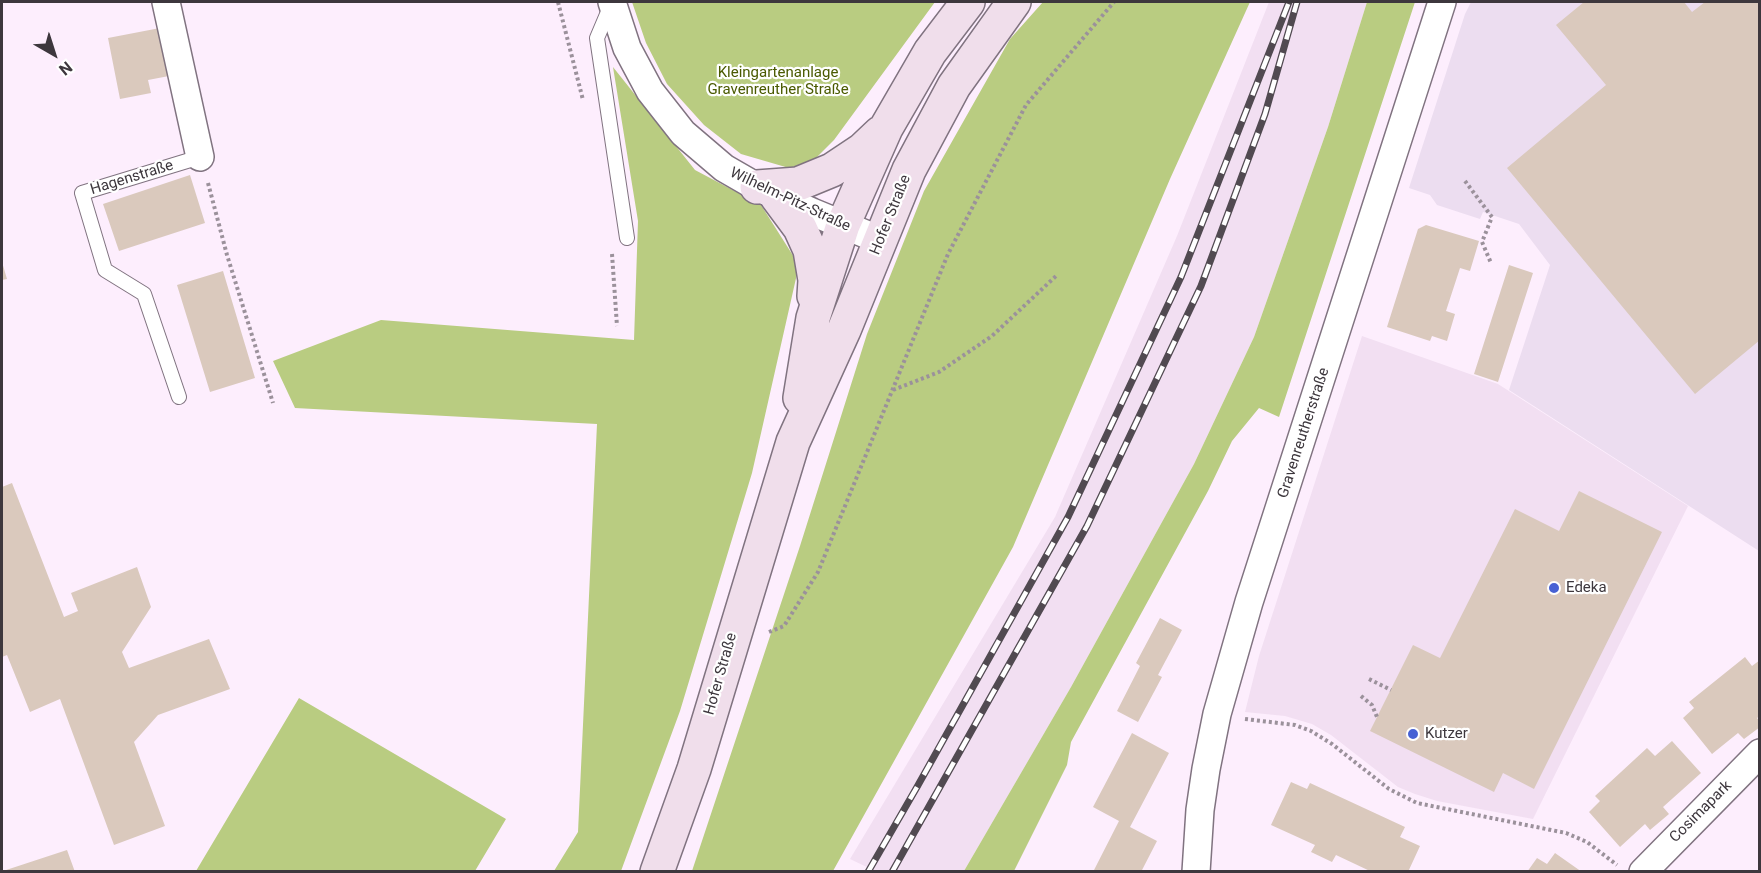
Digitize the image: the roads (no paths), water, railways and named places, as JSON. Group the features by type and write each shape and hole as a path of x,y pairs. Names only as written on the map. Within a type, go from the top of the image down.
{"main road":[{"name":"Hofer Straße","path":"793,442 813,318 843,225 886,128 930,52 968,2"},
{"name":"Hofer Straße","path":"657,872 694,769 793,442 844,330 909,170 954,86 1014,2"},
{"path":"813,318 815,280 810,250 800,228 767,192 798,184 832,170 862,150 886,128"}],"street":[{"path":"166,2 200,157"},
{"name":"Wilhelm-Pitz-Straße","path":"612,2 627,48 650,91 683,133 724,168 767,192 880,240"},
{"name":"Gravenreutherstraße","path":"1196,872 1200,810 1217,714 1249,602 1442,2"},
{"name":"Cosimapark","path":"1643,872 1760,753"}],"lane":[{"path":"612,2 597,38 627,238"},
{"name":"Hagenstraße","path":"178,397 144,294 105,270 82,193 200,157"}],"railway":[{"path":"868,872 1068,517 1181,277 1289,2"},
{"path":"892,872 1087,526 1201,286 1265,114 1297,2"}],"place":[{"name":"Edeka","path":"1554,588"},
{"name":"Kutzer","path":"1413,734"}],"park label":[{"name":"Kleingartenanlage Gravenreuther Straße","path":"778,82"}]}
